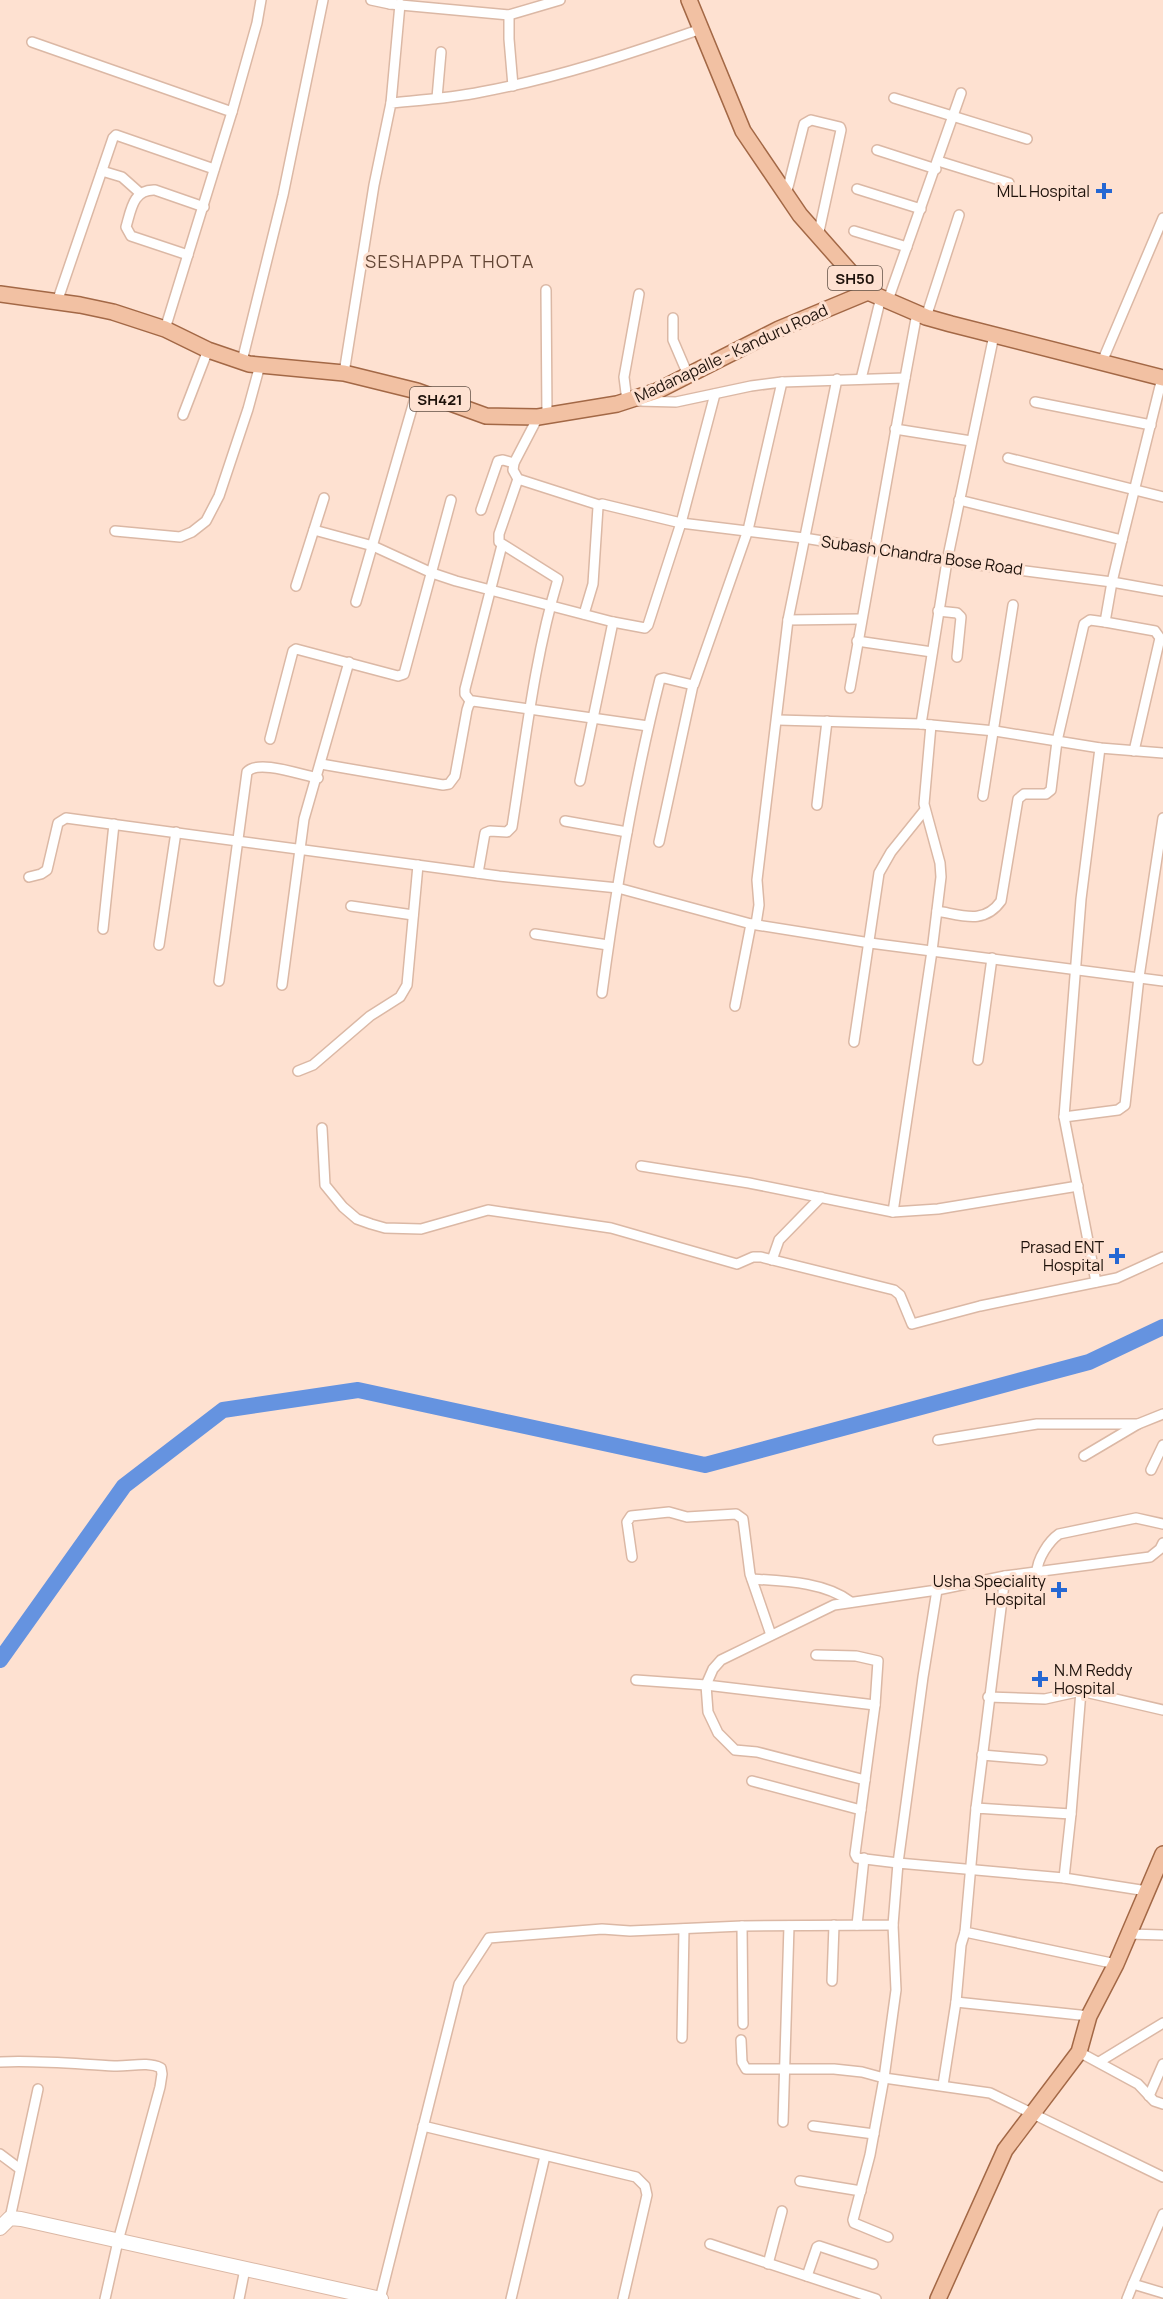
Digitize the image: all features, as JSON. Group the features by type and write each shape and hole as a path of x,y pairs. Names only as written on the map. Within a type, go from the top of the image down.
{"main road":[{"name":"SH50","path":"689,0 743,132 800,215 879,296 921,315 1162,378"},
{"name":"Madanapalle - Kanduru Road","path":"0,294 113,312 165,329 208,350 242,361 260,365 344,373 417,391 486,416 543,417 628,400 657,391 779,329 879,296"},
{"path":"938,2299 1005,2151 1079,2052 1089,2016 1116,1964 1163,1854"},
{"path":"5,2223 118,2241 381,2299"}],"street":[{"path":"165,329 232,112 257,23 261,0"},
{"path":"242,361 283,195 323,0"},
{"path":"371,0 509,15 560,0"},
{"path":"526,11 529,0"},
{"path":"344,373 374,185 391,103 394,3"},
{"path":"509,15 513,86"},
{"path":"391,103 480,93 513,86 596,65 701,29"},
{"path":"32,42 232,112"},
{"path":"437,98 441,52"},
{"path":"861,379 879,296 907,247 961,93"},
{"path":"894,98 1027,140"},
{"path":"786,195 804,124 811,120 840,127 818,236"},
{"path":"57,302 113,138 120,135 214,169"},
{"path":"877,150 1009,183"},
{"path":"102,171 123,177 140,193"},
{"path":"857,189 921,209"},
{"path":"188,255 130,236 126,227 134,201 140,193 155,190 204,207"},
{"path":"850,688 860,619 905,378 921,315 959,214"},
{"path":"1102,362 1163,218"},
{"path":"854,231 907,247"},
{"path":"478,873 485,833 507,832 512,827 550,604 558,578 499,542 499,534 519,479 513,470 514,463 543,417 546,290"},
{"path":"639,294 624,377 628,400 676,402 751,386 782,382 905,378"},
{"path":"673,318 673,340 688,375"},
{"path":"893,1212 941,877 940,863 924,811 926,724 932,652 947,561 994,335"},
{"path":"183,415 208,350"},
{"path":"115,531 180,537 192,532 206,521 219,496 260,365"},
{"path":"1105,621 1112,582 1162,378"},
{"path":"735,1006 759,904 759,869 788,620 837,380"},
{"path":"659,842 693,685 748,530 782,382"},
{"path":"356,602 417,391"},
{"path":"314,530 373,546 432,573 642,628 648,625 681,523 715,394"},
{"path":"1035,402 1151,425"},
{"path":"895,429 971,441"},
{"path":"1008,458 1163,497"},
{"path":"481,510 498,461 503,459 514,463"},
{"name":"Subash Chandra Bose Road","path":"519,479 599,505 681,523 748,530 947,561 1162,588"},
{"path":"296,586 324,498"},
{"path":"270,739 294,650 298,649 398,676 404,674 451,500"},
{"path":"959,500 1122,540"},
{"path":"584,614 593,584 599,505"},
{"path":"502,545 465,689 465,694 471,702 648,726"},
{"path":"983,796 1013,605"},
{"path":"938,611 957,613 961,617 957,657"},
{"path":"788,620 860,619"},
{"path":"937,911 977,917 987,915 1001,901 1018,799 1024,794 1046,794 1051,790 1057,741 1084,624 1090,620 1155,631 1160,638 1134,751"},
{"path":"580,781 613,622"},
{"path":"857,641 932,652"},
{"path":"282,985 300,848 308,806 318,778 349,662"},
{"path":"602,993 627,832 648,726 660,679 693,685"},
{"path":"321,764 443,785 449,783 455,776 471,702"},
{"path":"778,720 926,724 994,731 1100,748 1163,753"},
{"path":"817,805 827,721"},
{"path":"1096,1282 1064,1117 1081,899 1100,748"},
{"path":"219,981 247,772 250,769 265,766 318,778"},
{"path":"854,1042 881,868 924,811"},
{"path":"29,877 47,870 58,823 61,819 66,818 478,873 618,888 754,924 870,943 1163,981"},
{"path":"1064,1117 1119,1110 1125,1105 1139,978 1163,818"},
{"path":"565,821 627,832"},
{"path":"103,928 114,825"},
{"path":"159,945 176,832"},
{"path":"298,1071 313,1065 370,1016 400,997 404,991 418,865"},
{"path":"351,906 413,915"},
{"path":"535,934 608,945"},
{"path":"978,1060 992,958"},
{"path":"322,1128 325,1185 343,1207 357,1219 371,1224 385,1228 421,1229 488,1210 611,1228 737,1264 753,1257 772,1260 894,1290 900,1295 912,1324 980,1306 1117,1278 1163,1257"},
{"path":"641,1166 821,1197 893,1212 938,1209 1078,1186"},
{"path":"772,1260 779,1240 821,1197"},
{"path":"1084,1456 1138,1424 1163,1413"},
{"path":"938,1440 1036,1424 1138,1424"},
{"path":"1151,1470 1163,1445"},
{"path":"632,1557 627,1522 631,1516 669,1512 687,1517 736,1514 743,1519 752,1579 771,1635"},
{"path":"1037,1572 1037,1566 1045,1551 1059,1534 1136,1518 1163,1524"},
{"path":"865,1780 757,1752 735,1750 718,1733 710,1719 706,1685 713,1669 721,1660 834,1605 937,1590 1005,1576 1150,1557 1160,1549 1163,1543"},
{"path":"943,2085 956,2002 961,1945 965,1932 988,1697 1005,1576"},
{"path":"752,1579 784,1581 820,1588 837,1593 851,1602"},
{"path":"888,2237 854,2223 874,2134 896,1990 893,1925 898,1863 937,1590"},
{"path":"816,1656 856,1656 878,1661 875,1705 855,1854 857,1858 1064,1878 1147,1891"},
{"path":"636,1680 706,1685 875,1705"},
{"path":"988,1697 1046,1699 1081,1691 1163,1710"},
{"path":"1064,1878 1081,1691"},
{"path":"982,1755 1042,1760"},
{"path":"752,1780 861,1810"},
{"path":"976,1808 1071,1814"},
{"path":"857,1925 864,1858"},
{"path":"832,1981 834,1925"},
{"path":"381,2299 459,1984 489,1938 602,1929 630,1931 742,1926 893,1925"},
{"path":"742,1926 743,2024"},
{"path":"783,2122 789,1926"},
{"path":"682,2038 684,1929"},
{"path":"965,1932 1116,1964"},
{"path":"1129,1934 1163,1935"},
{"path":"956,2002 1089,2016"},
{"path":"1099,2062 1163,2023"},
{"path":"741,2040 742,2062 746,2069 834,2068 884,2078 990,2092 1163,2177"},
{"path":"1079,2052 1138,2084 1154,2101 1163,2104"},
{"path":"0,2062 32,2060 117,2066 154,2065 161,2068 160,2087 118,2241 105,2299"},
{"path":"1149,2096 1163,2064"},
{"path":"5,2223 38,2089"},
{"path":"423,2126 636,2177 645,2186 647,2195 623,2299"},
{"path":"813,2126 874,2134"},
{"path":"0,2154 20,2169"},
{"path":"511,2299 545,2156"},
{"path":"800,2181 861,2191"},
{"path":"768,2264 782,2211"},
{"path":"1126,2299 1163,2214"},
{"path":"710,2244 876,2299"},
{"path":"807,2276 819,2246 873,2264"},
{"path":"239,2299 245,2269"},
{"path":"1133,2284 1163,2293"}],"waterway":[{"path":"0,1660 124,1486 223,1410 358,1390 705,1465 1089,1362 1163,1327"}],"place":[{"name":"MLL Hospital","path":"1104,191"},
{"name":"Prasad ENT Hospital","path":"1117,1256"},
{"name":"Usha Speciality Hospital","path":"1059,1590"},
{"name":"N.M Reddy Hospital","path":"1040,1679"}],"district":[{"name":"SESHAPPA THOTA","path":"450,261"}]}
